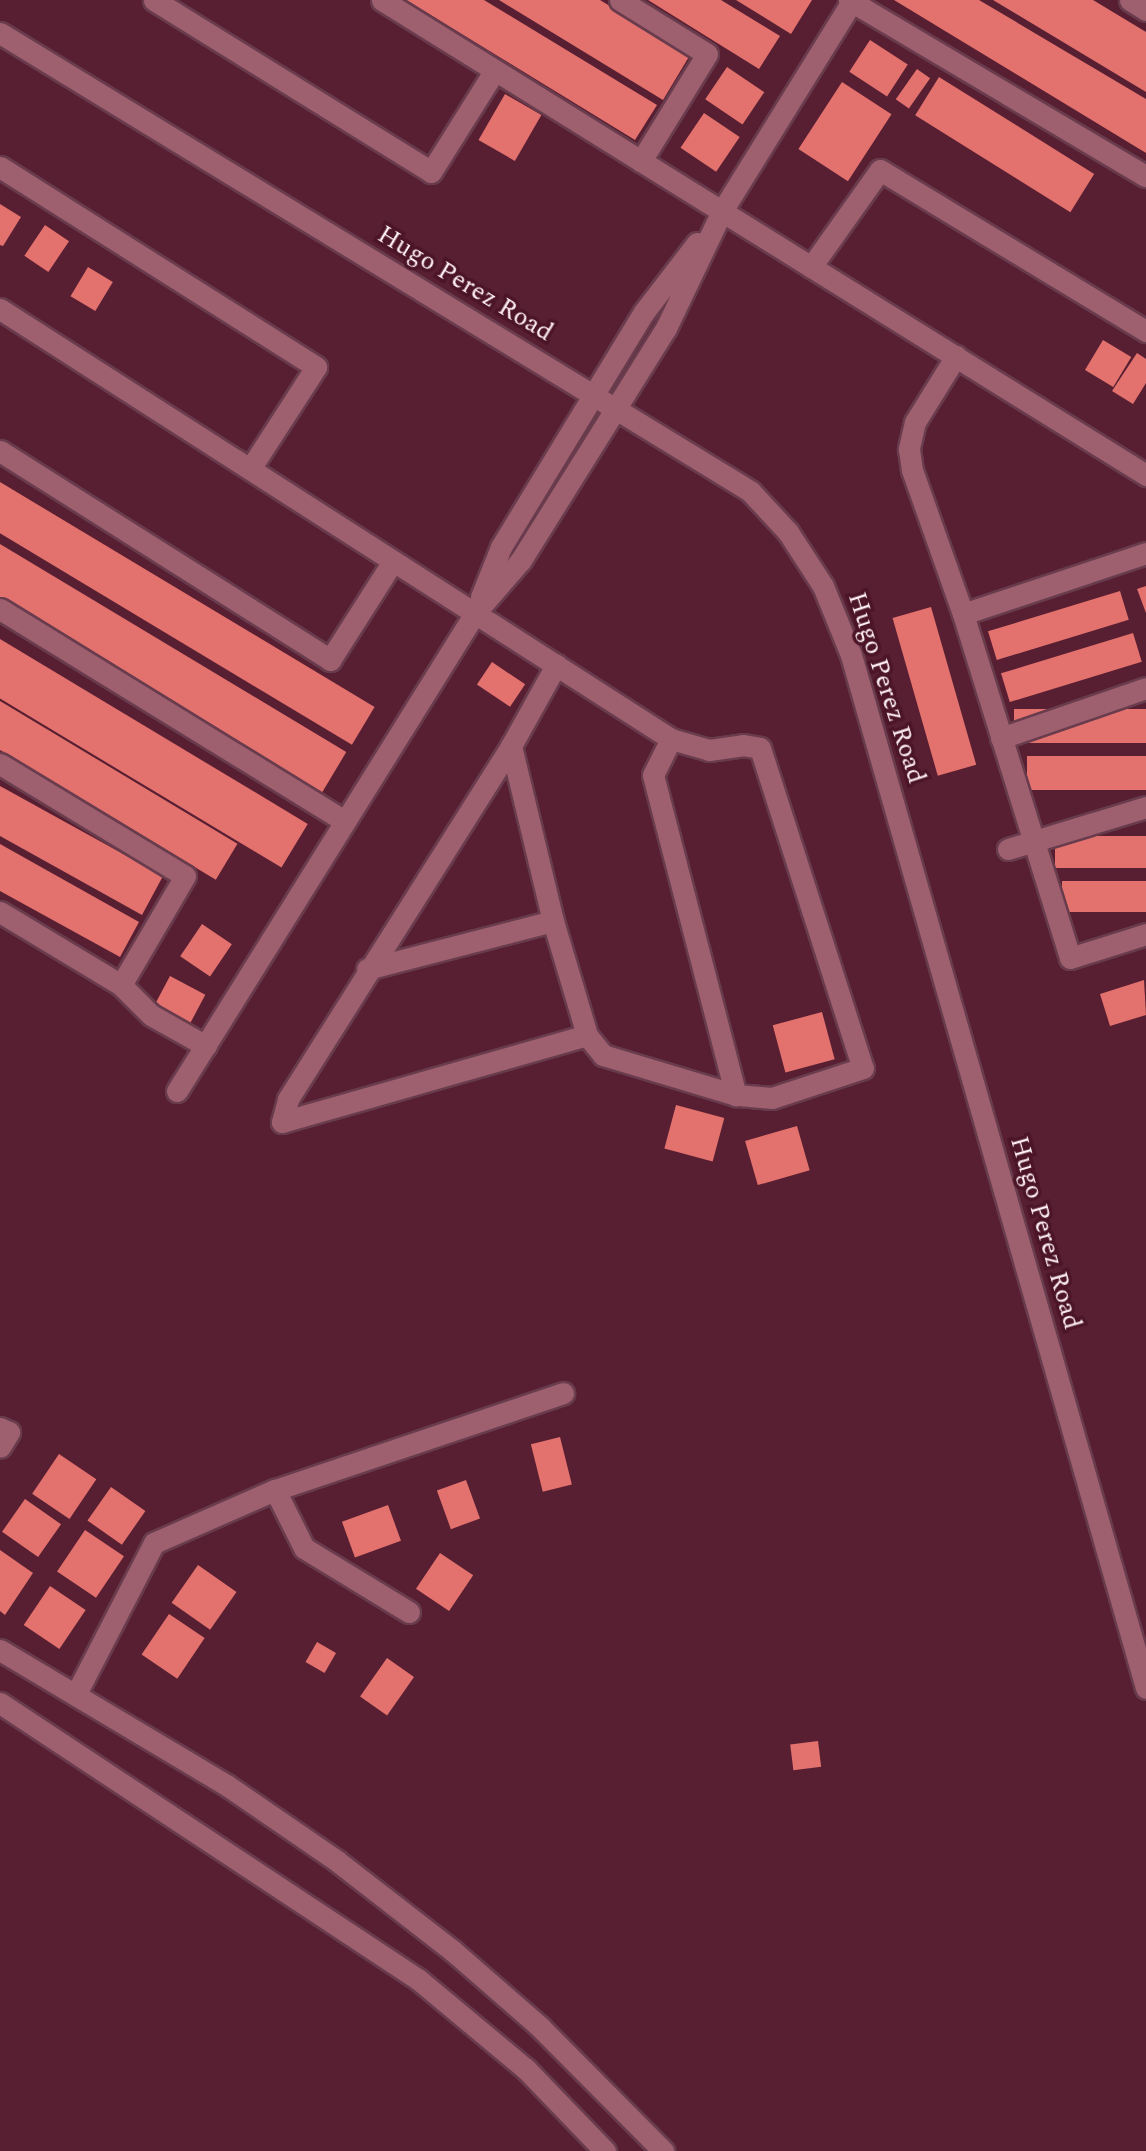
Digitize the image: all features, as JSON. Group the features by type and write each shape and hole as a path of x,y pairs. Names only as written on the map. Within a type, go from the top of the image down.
{"street":[{"path":"154,0 431,172 495,70"},
{"path":"382,0 1146,475"},
{"path":"620,0 707,54 641,161"},
{"path":"1130,0 1146,10"},
{"path":"177,1091 475,613 521,560 666,328 722,211 851,1 1146,176"},
{"name":"Hugo Perez Road","path":"0,33 750,491 788,532 824,586 851,655 1146,1688"},
{"path":"0,167 316,367 250,469"},
{"path":"811,267 880,170 1146,331"},
{"path":"475,613 501,547 593,395 644,312 722,211"},
{"path":"0,309 671,739 709,750 743,745 760,748 863,1069 772,1098 736,1095 603,1055 587,1035 553,921 511,746"},
{"path":"956,356 915,422 909,449 912,470 963,614 1070,958 1146,934"},
{"path":"0,451 330,660 393,561"},
{"path":"963,614 1146,553"},
{"path":"0,609 344,821"},
{"path":"556,665 511,746 367,969 288,1099 282,1122 587,1035"},
{"path":"1000,738 1146,688"},
{"path":"671,739 653,775 736,1095"},
{"path":"0,764 185,876 121,985"},
{"path":"1008,849 1146,807"},
{"path":"0,912 121,985 151,1015 206,1045"},
{"path":"367,969 553,921"},
{"path":"76,1692 154,1542 275,1490 564,1392"},
{"path":"0,1428 9,1432 0,1447"},
{"path":"275,1490 304,1548 409,1612"},
{"path":"0,1650 76,1692 229,1786 432,1935 540,2027 663,2151"},
{"path":"0,1703 419,1980 526,2069 605,2151"}],"building":[{"path":"406,0 484,0 657,105 635,140"},
{"path":"499,0 600,0 690,55 663,100"},
{"path":"648,0 721,0 780,36 759,69"},
{"path":"736,0 812,0 791,34"},
{"path":"894,0 979,0 1146,99 1146,153"},
{"path":"993,0 1093,0 1146,32 1146,92"},
{"path":"870,40 908,65 887,96 849,72"},
{"path":"727,67 764,92 742,124 705,99"},
{"path":"917,69 930,78 909,108 896,99"},
{"path":"939,77 1094,174 1070,212 915,115"},
{"path":"842,82 891,114 848,181 798,149"},
{"path":"505,94 541,115 515,161 478,140"},
{"path":"704,113 740,137 716,172 681,148"},
{"path":"0,204 21,217 3,246 0,245"},
{"path":"45,225 69,241 48,272 24,256"},
{"path":"88,267 113,282 95,311 70,296"},
{"path":"1103,340 1131,357 1113,387 1085,370"},
{"path":"1137,353 1146,359 1146,383 1133,404 1112,391"},
{"path":"0,482 375,707 352,745 0,533"},
{"path":"0,544 346,752 320,797 0,605"},
{"path":"1146,586 1146,613 1137,589"},
{"path":"1120,591 1129,620 997,660 988,631"},
{"path":"931,607 976,765 938,776 893,618"},
{"path":"1133,633 1142,662 1010,702 1001,673"},
{"path":"0,639 308,824 281,868 0,698"},
{"path":"492,662 525,684 510,707 477,684"},
{"path":"0,701 237,844 216,880 0,750"},
{"path":"1014,709 1146,709 1146,743 1014,743"},
{"path":"1027,756 1146,756 1146,790 1027,790"},
{"path":"0,786 163,876 142,915 0,836"},
{"path":"1055,836 1146,836 1146,868 1055,868"},
{"path":"0,844 139,922 120,957 0,891"},
{"path":"1062,881 1146,881 1146,912 1062,912"},
{"path":"202,924 232,944 210,976 180,956"},
{"path":"170,976 205,995 190,1023 155,1004"},
{"path":"1144,980 1146,1015 1110,1026 1100,994"},
{"path":"822,1012 835,1059 785,1073 773,1025"},
{"path":"676,1105 724,1118 713,1161 664,1148"},
{"path":"797,1126 810,1170 758,1185 745,1141"},
{"path":"560,1437 572,1485 543,1492 531,1444"},
{"path":"59,1454 96,1479 69,1519 32,1494"},
{"path":"466,1480 480,1519 451,1529 437,1491"},
{"path":"111,1487 145,1511 122,1545 87,1521"},
{"path":"25,1499 61,1524 38,1557 2,1532"},
{"path":"388,1505 401,1541 355,1557 342,1522"},
{"path":"85,1530 124,1556 96,1598 57,1571"},
{"path":"0,1550 33,1573 5,1615 0,1611"},
{"path":"440,1553 473,1575 449,1611 416,1589"},
{"path":"198,1565 237,1592 210,1630 172,1603"},
{"path":"50,1586 86,1610 59,1649 24,1625"},
{"path":"169,1614 205,1638 177,1679 142,1655"},
{"path":"317,1642 336,1653 325,1673 306,1662"},
{"path":"387,1658 414,1677 387,1715 360,1697"},
{"path":"818,1741 821,1767 793,1770 790,1744"}]}
